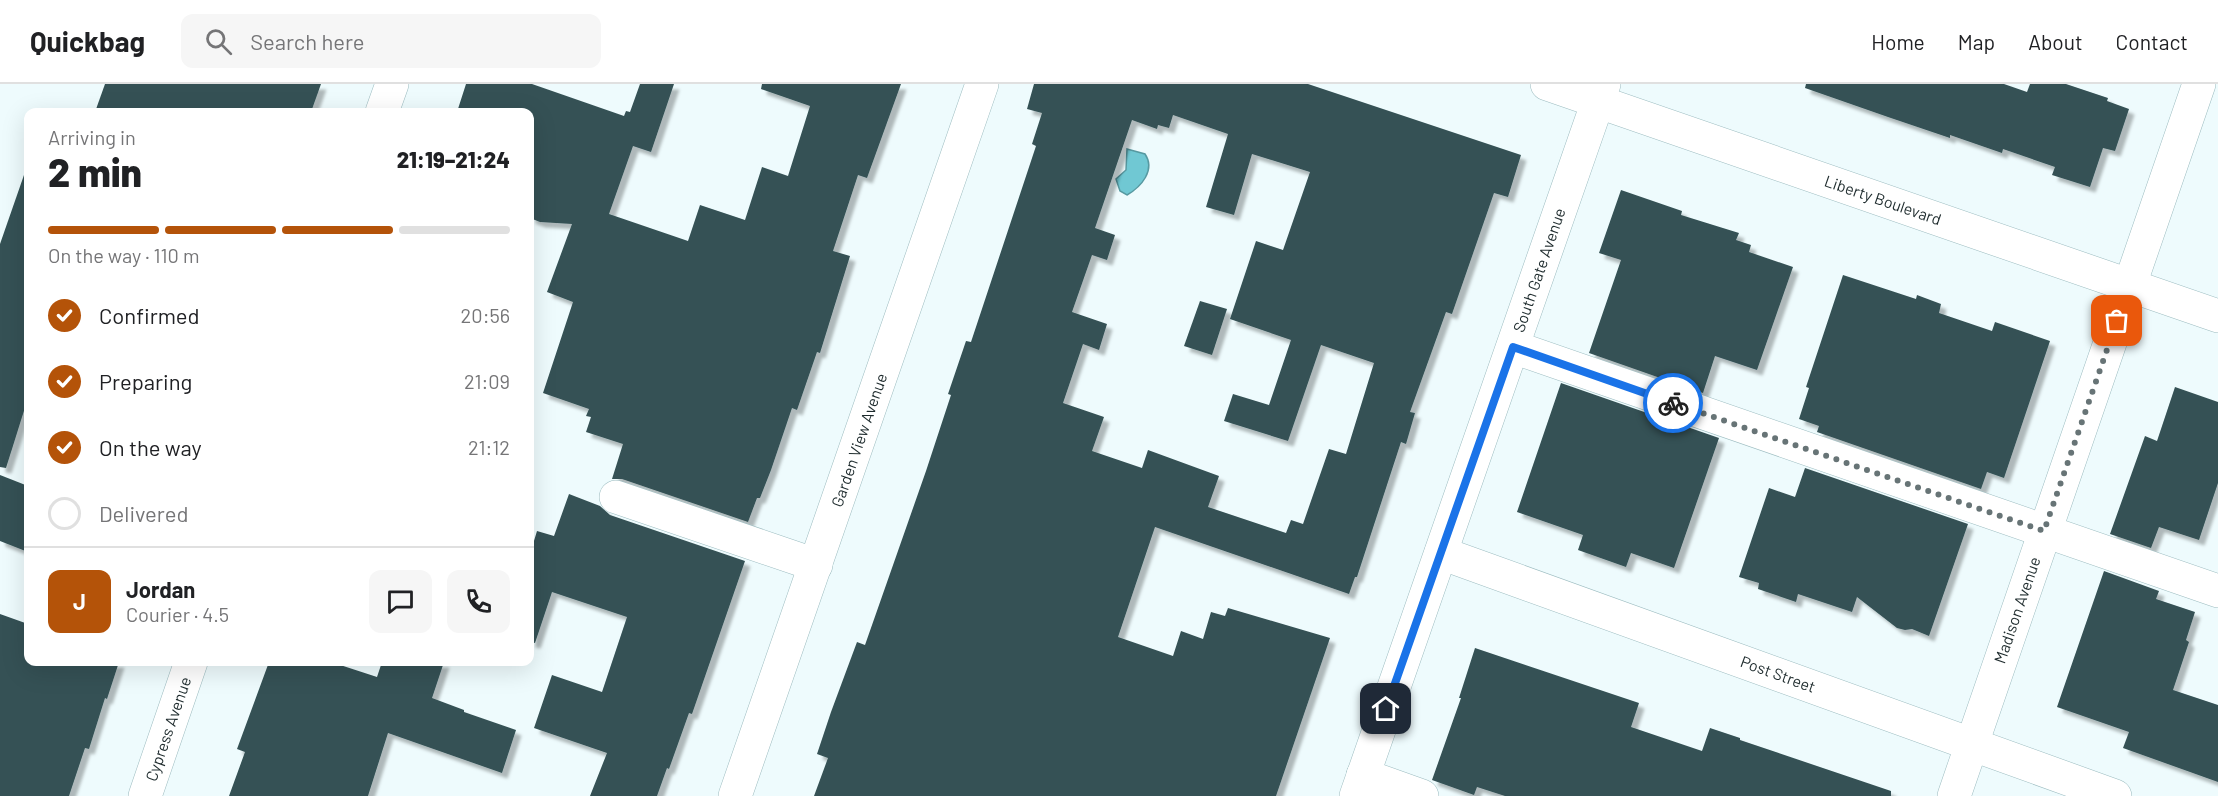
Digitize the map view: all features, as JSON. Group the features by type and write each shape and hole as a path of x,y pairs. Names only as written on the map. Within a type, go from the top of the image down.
{"street":[{"path":"383,108 392,84"},
{"name":"Garden View Avenue","path":"735,796 982,84"},
{"name":"Liberty Boulevard","path":"1547,84 1601,93 2129,286 2218,316"},
{"name":"Madison Avenue","path":"1954,796 2199,84"},
{"name":"South Gate Avenue","path":"1360,786 1601,93"},
{"path":"1513,347 2218,591"},
{"path":"616,497 816,565"},
{"name":"Post Street","path":"1441,553 2115,796"},
{"name":"Cypress Avenue","path":"145,796 190,666"},
{"path":"1360,786 1422,796"}],"water":[{"path":"1127,149 1145,154 1149,166 1142,183 1127,195 1120,191 1116,179 1126,170"}],"building":[{"path":"105,84 321,84 312,108 96,108"},
{"path":"466,84 532,84 624,116 626,111 630,112 640,84 674,84 651,152 633,146 609,214 688,241 700,205 745,220 762,167 788,176 810,106 761,89 762,84 901,84 867,178 858,175 833,251 850,256 820,353 817,352 797,410 792,408 771,470 748,522 622,479 612,479 623,444 586,432 591,417 586,416 589,409 543,393 573,302 547,292 572,224 534,220 534,108 458,108"},
{"path":"1034,84 1308,84 1521,155 1508,197 1494,193 1452,314 1446,312 1410,412 1415,413 1406,444 1401,442 1357,577 1355,577 1349,594 1155,527 1118,637 1173,656 1181,631 1203,639 1211,612 1225,616 1228,608 1330,638 1276,796 814,796 828,758 817,754 831,712 857,642 865,645 926,471 966,341 971,342 1036,146 1032,144 1042,113 1027,109","holes":["1173,115 1228,134 1206,207 1234,215 1252,154 1310,172 1283,250 1256,241 1230,319 1291,340 1269,405 1233,394 1224,421 1288,441 1321,345 1374,363 1346,454 1329,449 1303,524 1291,520 1286,533 1208,507 1219,476 1148,450 1142,468 1092,451 1104,417 1063,403 1083,344 1099,350 1107,324 1072,312 1092,255 1107,260 1115,235 1095,228 1132,120 1157,129 1158,125 1169,128"]},
{"path":"1806,84 2004,84 2027,92 2030,84 2066,84 2108,98 2107,101 2129,109 2115,151 2103,148 2090,187 2052,175 2055,167 2003,149 2002,153 1950,135 1950,138 1805,88"},
{"path":"24,175 24,411 6,468 0,467 0,244"},
{"path":"1621,190 1682,211 1681,215 1739,233 1736,240 1751,245 1749,252 1793,267 1757,370 1715,356 1703,393 1589,353 1621,260 1599,253"},
{"path":"1843,275 1916,299 1917,295 1941,304 1939,313 1992,331 1995,322 2050,341 2004,478 1987,472 1981,489 1817,432 1819,426 1799,419 1809,388 1806,387"},
{"path":"1200,301 1227,309 1212,355 1184,346"},
{"path":"1561,383 1719,438 1674,568 1631,553 1626,567 1578,550 1583,535 1517,512"},
{"path":"2175,387 2218,402 2218,483 2199,540 2159,527 2151,548 2110,534 2145,436 2157,441"},
{"path":"1805,468 1968,524 1929,636 1912,629 1897,628 1857,597 1852,612 1798,594 1796,602 1758,589 1759,583 1739,577 1769,488 1795,497"},
{"path":"0,475 24,484 24,550 0,541"},
{"path":"569,494 600,506 610,515 745,561 692,714 689,713 657,796 590,796 607,753 534,728 552,675 602,692 627,617 552,592 534,643 534,541 537,531 554,536"},
{"path":"2104,571 2159,591 2156,599 2195,612 2186,640 2189,642 2173,690 2218,705 2218,782 2123,748 2129,732 2057,707"},
{"path":"0,614 24,623 24,666 118,666 89,749 85,748 69,796 0,796"},
{"path":"1475,648 1639,703 1631,727 1702,751 1710,728 1891,791 1891,796 1505,796 1477,787 1474,795 1432,780 1461,698 1459,698"},
{"path":"268,666 343,666 377,677 381,666 443,666 432,698 516,730 502,773 388,733 368,796 229,796 245,752 237,749"}],"way so far":[{"path":"1673,403 2044,531 2117,321"}],"route":[{"path":"1386,709 1513,347 1673,403"}]}
